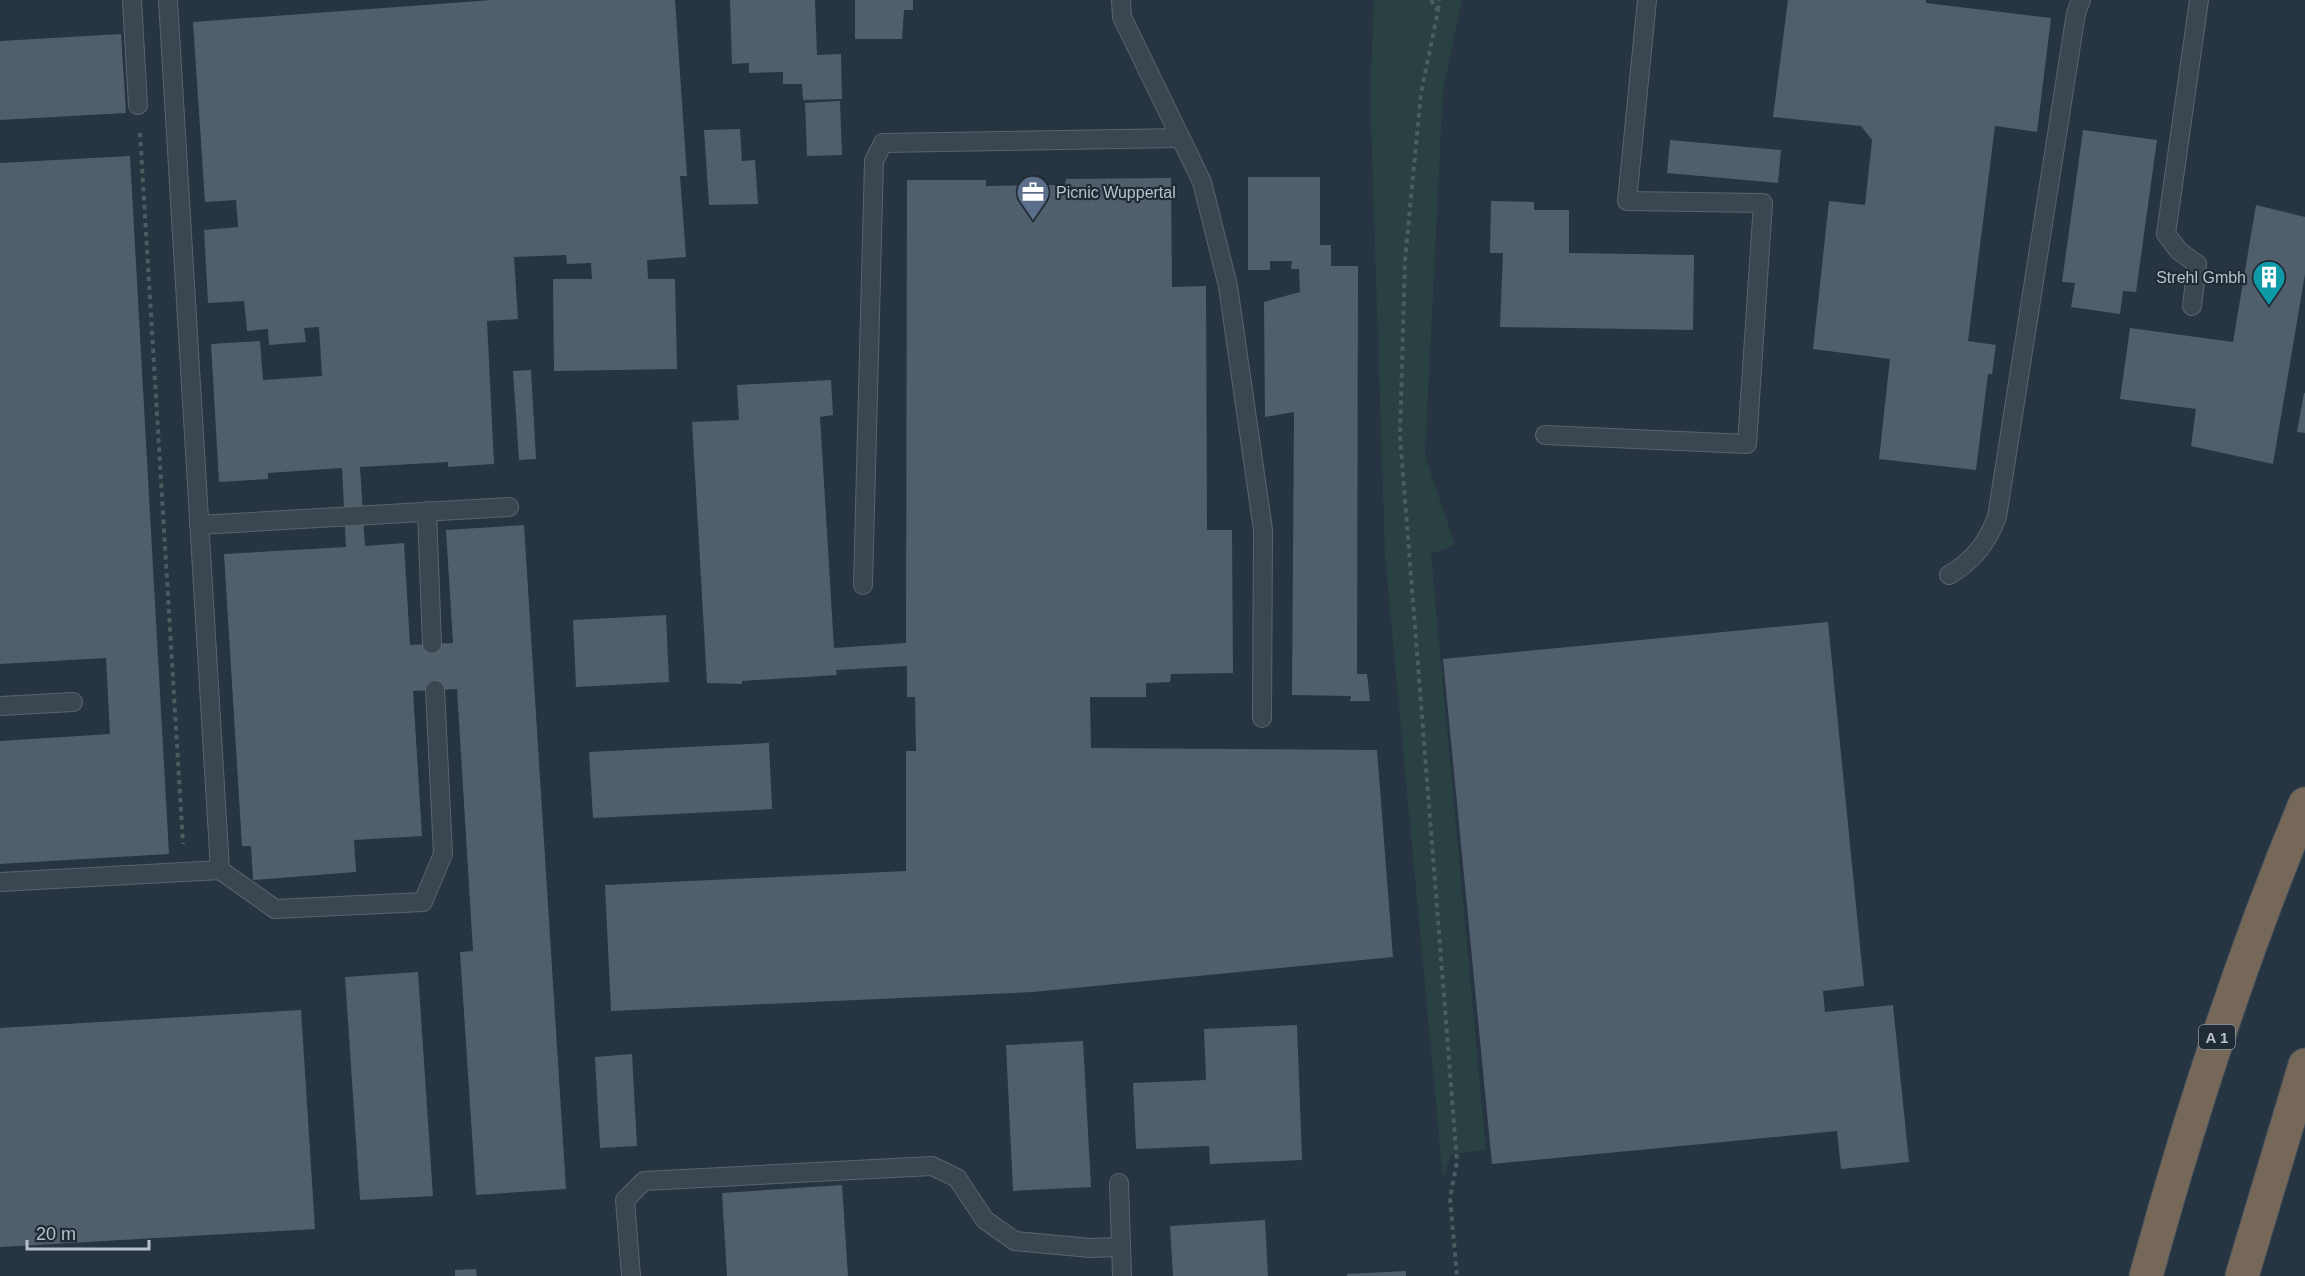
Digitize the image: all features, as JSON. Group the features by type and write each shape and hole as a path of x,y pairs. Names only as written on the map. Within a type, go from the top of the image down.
{"highway":[{"name":"A 1","path":"2146,1276 2182,1147 2227,1008 2305,804"},
{"path":"2242,1276 2305,1065"}],"lane":[{"path":"132,0 138,105"},
{"path":"168,0 220,870"},
{"path":"1121,0 1122,17 1202,182 1228,286 1263,530 1262,718"},
{"path":"1545,435 1747,444 1763,203 1627,201 1647,0"},
{"path":"1949,575 1963,567 1977,553 1990,535 1997,517 2076,13 2081,0"},
{"path":"2192,306 2197,264 2179,251 2166,234 2199,0"},
{"path":"863,585 874,161 883,143 1181,138"},
{"path":"199,525 509,507"},
{"path":"427,511 432,644"},
{"path":"0,882 220,870 275,909 423,902 443,854 435,690"},
{"path":"0,706 73,702"},
{"path":"631,1276 625,1200 644,1181 932,1166 957,1178 984,1220 1015,1241 1090,1248 1120,1247"},
{"path":"1119,1183 1122,1276"}],"path":[{"path":"1431,0 1438,10"},
{"path":"1439,0 1421,93 1404,260 1400,436 1457,1162 1450,1198 1457,1276"},
{"path":"138,105 184,872"}],"green space":[{"path":"1374,0 1462,0 1443,91 1425,456 1455,545 1431,554 1486,1150 1451,1154 1443,1179 1385,557 1370,95"}],"building":[{"path":"492,0 675,0 687,176 680,176 686,257 647,260 648,279 675,279 677,369 554,371 553,279 592,279 591,263 567,264 566,255 514,257 518,319 487,321 494,464 448,467 448,462 360,467 365,546 404,543 410,645 453,643 446,530 524,525 566,1189 476,1195 460,952 473,951 457,689 413,691 422,836 354,840 356,872 253,880 251,846 242,846 224,554 346,547 342,468 268,473 268,479 219,482 211,344 260,341 263,380 322,376 319,327 304,328 306,342 269,345 268,329 247,331 244,301 208,303 204,230 238,227 236,200 205,202 193,22"},
{"path":"730,0 815,0 817,55 841,54 842,99 803,100 802,84 783,84 783,72 749,73 749,63 732,64"},
{"path":"855,0 913,0 913,10 904,10 902,39 855,39"},
{"path":"1788,0 1926,0 1926,3 2051,18 2037,132 1995,126 1968,341 1996,345 1992,374 1988,374 1976,470 1879,459 1890,359 1813,349 1829,201 1865,205 1872,140 1861,126 1773,117"},
{"path":"121,34 126,113 0,120 0,41"},
{"path":"840,101 842,155 807,156 805,103"},
{"path":"740,129 742,161 755,160 758,204 709,205 704,130"},
{"path":"2083,130 2157,140 2136,292 2123,291 2120,314 2071,307 2075,283 2062,282"},
{"path":"1670,140 1781,150 1778,183 1667,173"},
{"path":"130,156 169,854 0,864 0,741 110,734 106,658 0,664 0,163"},
{"path":"1248,177 1320,177 1320,245 1331,245 1331,266 1358,266 1357,674 1367,674 1370,701 1350,701 1351,696 1292,695 1294,412 1265,417 1264,302 1300,292 1299,269 1291,269 1292,261 1270,261 1270,270 1248,270"},
{"path":"1171,178 1172,287 1206,286 1207,530 1232,530 1233,673 1171,674 1170,682 1146,683 1146,697 1090,697 1091,748 1377,750 1393,957 1033,992 611,1011 605,885 906,871 906,751 916,751 915,697 907,697 907,666 836,670 837,675 742,681 742,684 707,683 692,422 739,420 737,385 831,380 833,415 820,417 834,648 906,643 907,180 986,180 986,186 1065,185 1066,179"},
{"path":"1491,201 1534,202 1534,210 1569,210 1569,253 1694,255 1693,330 1500,327 1503,253 1490,253"},
{"name":"Strehl Gmbh","path":"2256,205 2305,217 2305,274 2273,464 2191,446 2196,409 2120,399 2130,328 2233,342"},
{"path":"531,370 536,459 519,460 513,371"},
{"path":"2305,393 2305,433 2297,432"},
{"path":"666,615 669,682 576,687 573,620"},
{"path":"1828,622 1864,986 1823,991 1825,1012 1893,1005 1909,1162 1841,1169 1837,1131 1492,1164 1443,659"},
{"path":"769,743 772,809 593,818 589,752"},
{"path":"418,972 433,1196 360,1200 345,977"},
{"path":"301,1010 315,1229 0,1247 0,1028"},
{"path":"1297,1025 1302,1160 1210,1164 1209,1146 1136,1149 1133,1083 1206,1080 1204,1029"},
{"path":"1083,1041 1091,1187 1013,1191 1006,1045"},
{"path":"632,1054 637,1146 600,1148 595,1057"},
{"path":"842,1185 848,1276 727,1276 722,1193"},
{"path":"1265,1220 1268,1276 1173,1276 1170,1226"},
{"path":"476,1269 477,1276 455,1276 455,1270"},
{"path":"1406,1271 1406,1276 1347,1276 1347,1274"}],"place":[{"name":"Picnic Wuppertal","path":"1033,221"},
{"name":"Strehl Gmbh","path":"2269,306"}]}
